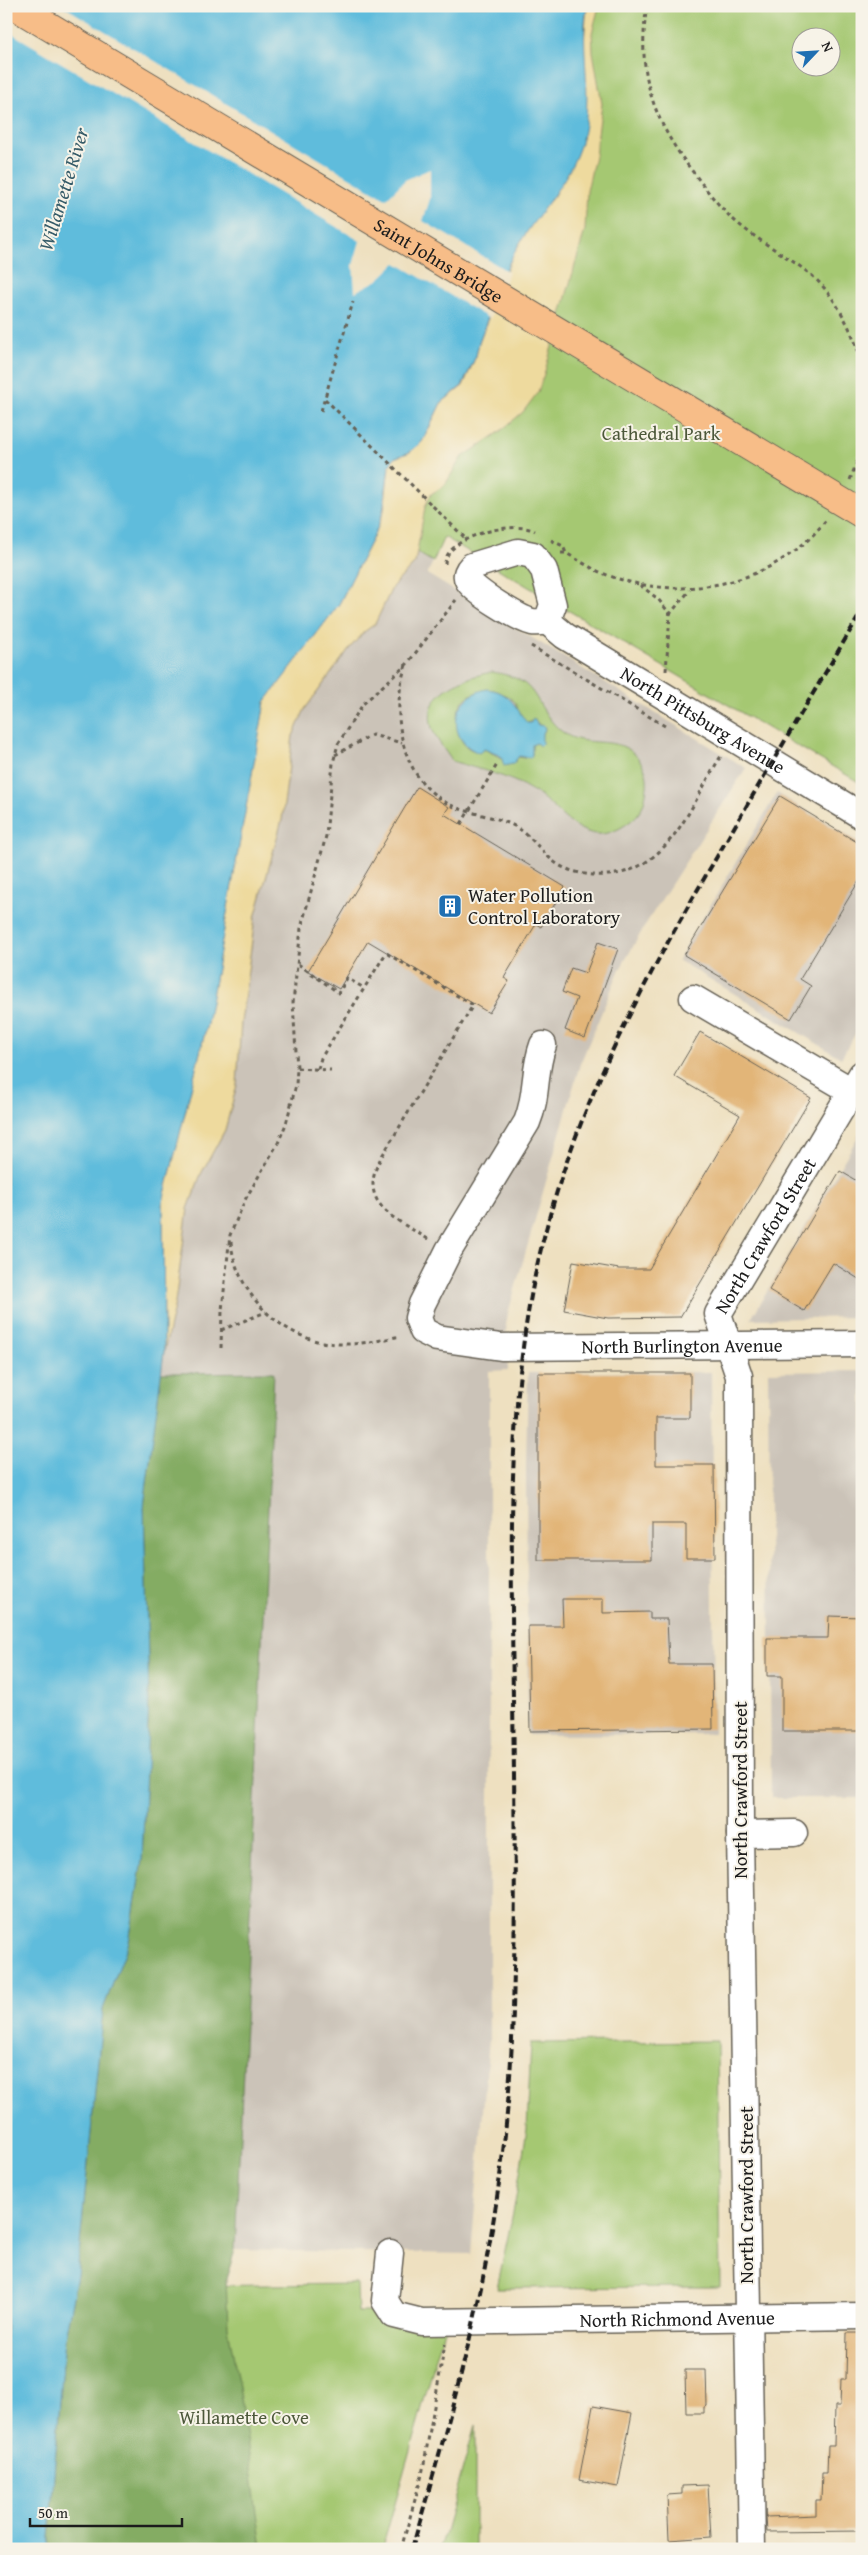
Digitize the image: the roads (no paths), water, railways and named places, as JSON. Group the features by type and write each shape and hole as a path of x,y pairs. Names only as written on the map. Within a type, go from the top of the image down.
{"main road":[{"name":"Saint Johns Bridge","path":"16,6 862,514"}],"street":[{"name":"North Pittsburg Avenue","path":"547,621 565,636 656,692 726,748 862,816"},
{"path":"693,998 858,1087"},
{"name":"North Burlington Avenue","path":"543,1045 536,1063 534,1106 527,1122 449,1250 422,1304 418,1318 423,1331 437,1338 502,1347 862,1344"},
{"name":"North Crawford Street","path":"752,2549 746,2318 745,2062 740,1834 739,1376 718,1314 858,1087"},
{"path":"740,1834 794,1833"},
{"name":"North Richmond Avenue","path":"390,2253 385,2301 394,2315 422,2322 493,2323 862,2316"}],"water":[{"name":"Willamette River","path":"6,6 587,6 585,39 587,106 582,139 576,155 561,185 514,253 499,286 479,342 476,356 462,386 441,403 422,442 410,452 394,458 389,466 383,511 377,529 339,604 265,702 207,1024 163,1202 164,1352 144,1506 149,1700 142,1860 129,1942 103,2009 77,2275 65,2338 48,2549 6,2549"},
{"path":"487,689 495,690 512,701 527,723 531,723 533,718 538,725 544,726 542,744 540,746 536,743 532,745 532,755 530,758 519,756 513,764 504,766 501,756 484,749 479,753 468,747 461,738 457,728 457,718 460,709 466,700 475,693"}],"railway":[{"path":"412,2549 471,2334 492,2231 505,2136 512,2041 514,1959 513,1481 522,1352 537,1266 551,1210 569,1155 590,1102 638,999 693,898 862,611"}],"place":[{"name":"Water Pollution Control Laboratory","path":"450,906"}],"park label":[{"name":"Cathedral Park","path":"661,433"},
{"name":"Willamette Cove","path":"244,2417"}]}
